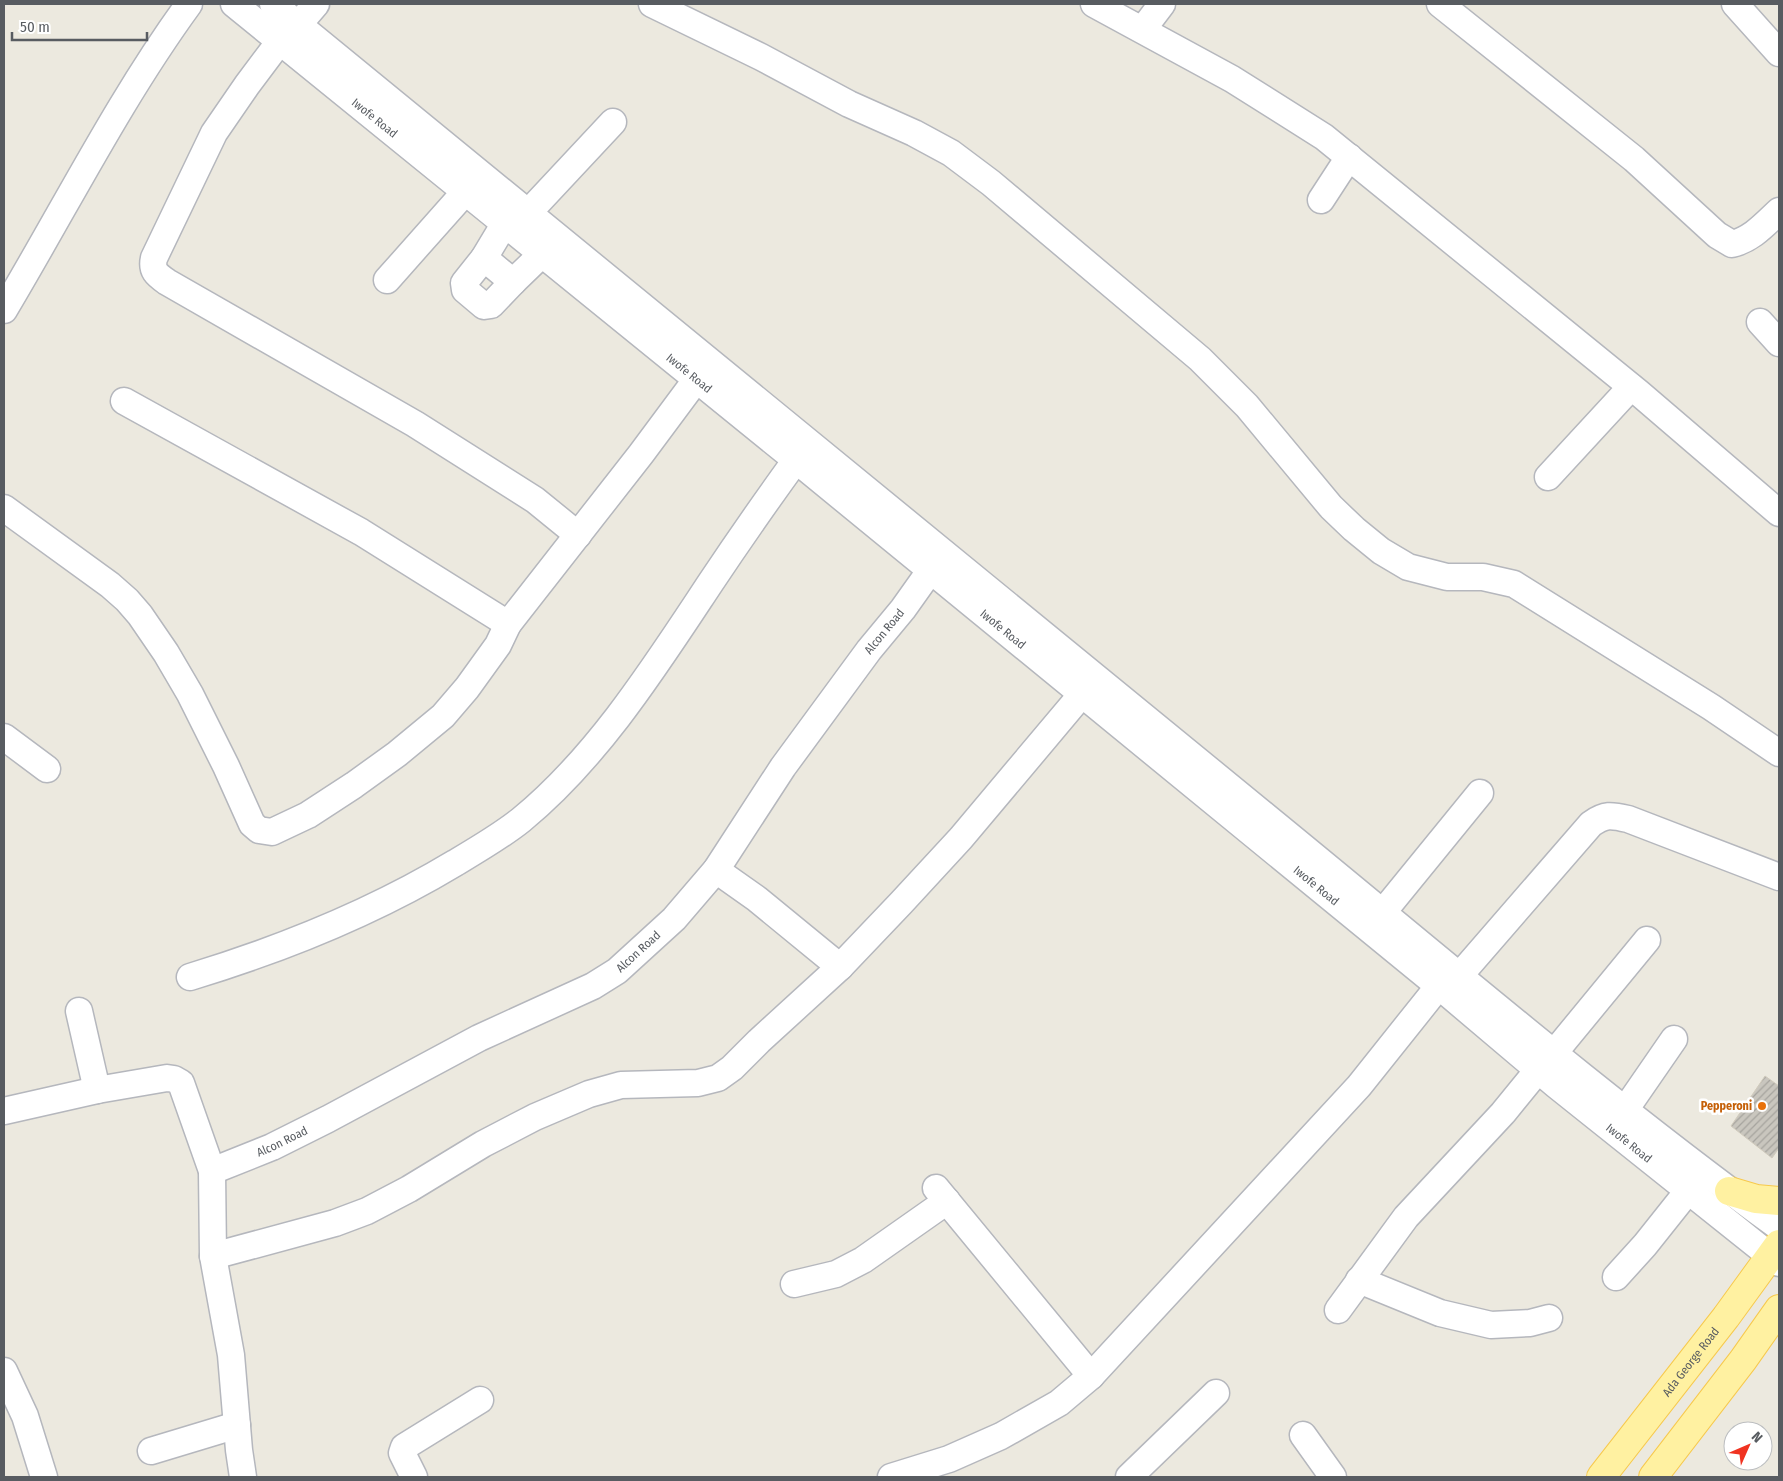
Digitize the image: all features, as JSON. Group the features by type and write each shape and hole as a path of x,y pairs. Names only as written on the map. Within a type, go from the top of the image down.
{"main road":[{"path":"1729,1191 1756,1199 1779,1201"},
{"name":"Ada George Road","path":"1601,1477 1776,1254"},
{"path":"1653,1477 1743,1360 1779,1309"}],"street":[{"path":"4,310 108,130 189,4"},
{"name":"Iwofe Road","path":"234,4 289,33 516,219 942,554 1383,912 1449,981"},
{"name":"Iwofe Road","path":"272,4 289,33 466,191 516,219 542,254 1082,694 1449,981 1546,1062 1688,1191 1776,1254"},
{"path":"316,4 289,33 247,85 214,133 154,258 154,272 167,282 415,424 535,500 578,535"},
{"path":"652,4 761,57 849,104 922,137 951,153 991,183 1200,359 1247,406 1331,507 1381,551 1408,567 1447,577 1483,577 1514,584 1711,707 1779,753"},
{"path":"1094,4 1232,79 1324,137 1631,387 1779,513"},
{"path":"1143,29 1162,4"},
{"path":"1440,4 1627,153 1717,235 1732,244 1741,242 1755,234 1779,211"},
{"path":"1736,4 1779,53"},
{"path":"542,254 492,305 484,306 465,290 464,283 516,219 613,122"},
{"path":"1322,200 1349,157"},
{"path":"387,280 466,191"},
{"path":"484,258 513,282"},
{"path":"1760,322 1779,343"},
{"path":"4,508 110,585 140,615 166,653 190,694 252,824 259,830 272,832 308,815 397,754 443,716 486,663 498,646 508,624 641,454 696,380"},
{"path":"1548,478 1631,387"},
{"path":"124,401 362,532 508,624"},
{"path":"190,977 240,962 294,942 375,906 424,881 474,852 520,820 559,784 600,739 633,698 739,539 796,460"},
{"name":"Alcon Road","path":"212,1171 272,1147 479,1038 593,986 617,972 674,918 716,870 783,767 930,571"},
{"path":"213,1256 335,1224 367,1211 534,1117 589,1094 621,1086 698,1084 718,1078 732,1068 840,967 902,903 961,838 1082,694"},
{"path":"4,737 47,768"},
{"path":"1383,912 1480,793"},
{"path":"891,1477 952,1468 1001,1436 1059,1403 1091,1376 1359,1086 1449,981 1591,824 1601,817 1628,818 1779,877"},
{"path":"716,870 757,899 840,967"},
{"path":"1338,1310 1406,1217 1503,1112 1647,940"},
{"path":"80,1011 97,1090"},
{"path":"1625,1110 1674,1038"},
{"name":"Iwofe Road","path":"1546,1062 1625,1110 1729,1191 1779,1227"},
{"path":"4,1111 97,1090 167,1078 181,1083 212,1171 213,1256 231,1355 244,1477"},
{"path":"1616,1278 1688,1191"},
{"path":"794,1284 836,1274 863,1260 942,1195 1091,1376"},
{"path":"1359,1280 1440,1313 1491,1325 1530,1323 1549,1318"},
{"path":"4,1371 25,1416 44,1477"},
{"path":"1129,1477 1216,1393"},
{"path":"414,1477 402,1453 404,1447 480,1400"},
{"path":"151,1451 237,1424"},
{"path":"1303,1435 1333,1477"}],"building":[{"name":"Pepperoni","path":"1765,1076 1779,1086 1779,1148 1772,1158 1731,1126"}],"place":[{"name":"Pepperoni","path":"1762,1106"}]}
